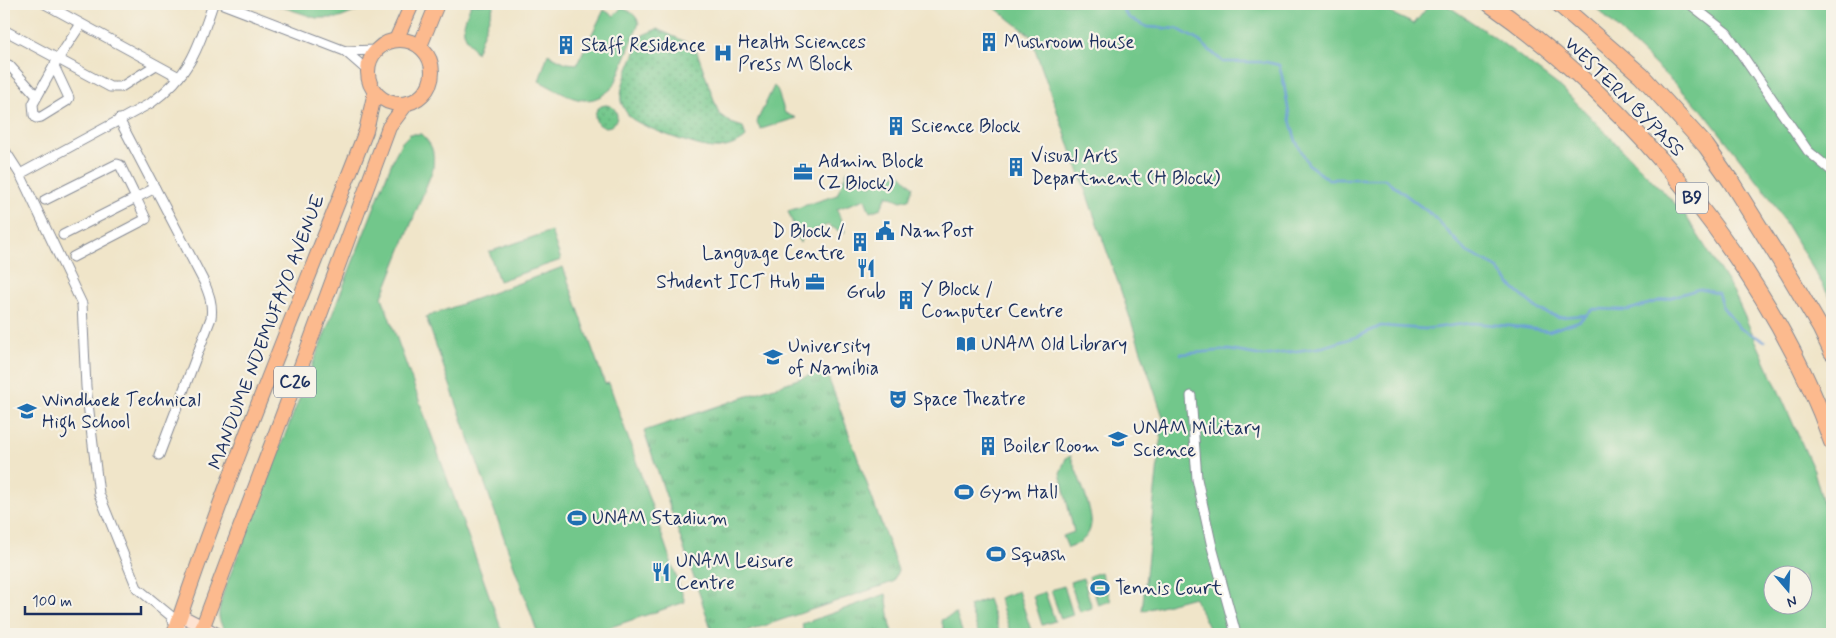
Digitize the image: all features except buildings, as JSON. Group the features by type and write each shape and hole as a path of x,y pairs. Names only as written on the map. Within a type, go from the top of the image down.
{"highway":[{"name":"WESTERN BYPASS","path":"1490,4 1550,51 1596,92 1643,141 1695,201 1746,274 1779,328 1813,393 1832,442"},
{"name":"WESTERN BYPASS","path":"1559,4 1641,75 1706,146 1730,180 1793,281 1832,352"}],"main road":[{"path":"409,42 412,4"},
{"path":"407,103 388,102 375,92 370,82 368,71 371,59 379,48 409,42 437,4"},
{"name":"C26","path":"202,630 389,127 407,103 414,101 424,94 430,84 432,68 427,54 409,42"},
{"name":"MANDUME NDEMUFAYO AVENUE","path":"175,623 366,130 375,92"},
{"path":"175,623 217,634"},
{"path":"175,623 190,634"}],"street":[{"path":"45,4 179,77"},
{"path":"20,174 151,103 165,92 179,77 198,49 213,4"},
{"path":"223,4 344,51 368,71"},
{"path":"1690,4 1727,33 1808,151 1832,171"},
{"path":"56,63 68,96 67,101 41,117 36,118 32,110 37,96 56,63 80,24"},
{"path":"4,30 56,63 110,88 121,87 156,65"},
{"path":"344,51 379,48"},
{"path":"9,65 37,96"},
{"path":"119,120 204,282 211,299 211,318 159,455"},
{"path":"4,149 20,174 82,304 86,387 99,494 137,588 175,623"},
{"path":"45,200 119,164 136,198 146,220 73,257"},
{"path":"63,235 155,188"},
{"path":"1191,396 1198,479 1212,547 1236,634"}],"green space":[{"path":"273,4 373,4 340,18 316,18"},
{"path":"471,4 494,4 476,53 467,39 464,30 465,19"},
{"path":"990,4 1371,4 1414,24 1430,4 1445,4 1494,37 1563,89 1684,213 1733,291 1814,471 1832,535 1832,634 1212,634 1194,597 1142,611 1163,417 1120,288 1030,35"},
{"path":"1592,4 1832,4 1832,300 1769,196 1702,110"},
{"path":"621,8 632,13 639,23 614,86 595,99 586,100 568,96 539,81 548,54 566,63 577,64 604,10 614,16"},
{"path":"657,29 690,44 696,49 719,114 731,123 743,127 746,137 743,140 726,147 707,147 684,141 631,118 621,101 625,77 643,35"},
{"path":"774,86 777,89 785,113 796,118 761,129 757,123 758,119"},
{"path":"602,105 610,105 617,112 617,120 610,127 602,127 595,120 595,112"},
{"path":"410,134 421,134 431,146 433,169 382,297 503,634 229,634 219,619 223,593 394,157 402,142"},
{"path":"847,171 856,174 860,182 872,185 879,175 887,177 901,174 913,187 909,199 901,201 887,195 881,208 870,212 865,199 837,209 845,232 843,233 828,225 806,233 800,243 788,211 837,195"},
{"path":"551,231 561,260 499,281 489,252"},
{"name":"UNAM Stadium","path":"563,267 605,384 609,383 685,602 590,634 538,634 426,317"},
{"path":"825,370 898,570 893,582 740,634 713,634 644,431"},
{"path":"1071,456 1087,500 1091,524 1089,533 1068,548 1063,536 1074,532 1060,473 1066,458"},
{"name":"Tennis Court","path":"1101,572 1111,601 1098,605 1089,576"},
{"path":"1083,578 1092,608 1080,612 1070,582"},
{"path":"1064,586 1073,615 1061,619 1051,590"},
{"path":"1018,591 1031,630 1019,634 1011,634 999,598"},
{"path":"1045,592 1055,621 1042,625 1033,596"},
{"path":"886,594 892,634 804,634 802,624"},
{"path":"988,599 1000,634 979,634 969,606"},
{"path":"956,614 963,634 946,634 941,620"}],"waterway":[{"path":"1119,4 1128,17 1147,27 1178,29 1199,41 1223,62 1266,62 1279,65 1296,141 1309,165 1328,179 1385,179 1432,215 1467,252 1496,267 1515,290 1539,310 1558,317 1586,315"},
{"path":"1181,354 1229,350 1263,356 1323,347 1359,336 1381,326 1425,329 1472,323 1549,331 1579,321 1594,309 1628,310 1699,289 1718,293 1722,306 1739,328 1765,341"}],"place":[{"name":"Mushroom House","path":"989,42"},
{"name":"Staff Residence","path":"566,45"},
{"name":"Health Sciences Press M Block","path":"723,53"},
{"name":"Science Block","path":"896,126"},
{"name":"Visual Arts Department (H Block)","path":"1016,167"},
{"name":"Admin Block (Z Block)","path":"803,172"},
{"name":"NamPost","path":"885,231"},
{"name":"D Block / Language Centre","path":"860,242"},
{"name":"Grub","path":"866,268"},
{"name":"Student ICT Hub","path":"815,282"},
{"name":"Y Block / Computer Centre","path":"906,300"},
{"name":"UNAM Old Library","path":"966,344"},
{"name":"University of Namibia","path":"773,357"},
{"name":"Space Theatre","path":"898,399"},
{"name":"Windhoek Technical High School","path":"27,411"},
{"name":"UNAM Military Science","path":"1118,439"},
{"name":"Boiler Room","path":"988,446"},
{"name":"Gym Hall","path":"964,492"},
{"name":"UNAM Stadium","path":"577,518"},
{"name":"Squash","path":"996,554"},
{"name":"UNAM Leisure Centre","path":"661,572"},
{"name":"Tennis Court","path":"1100,588"}]}
